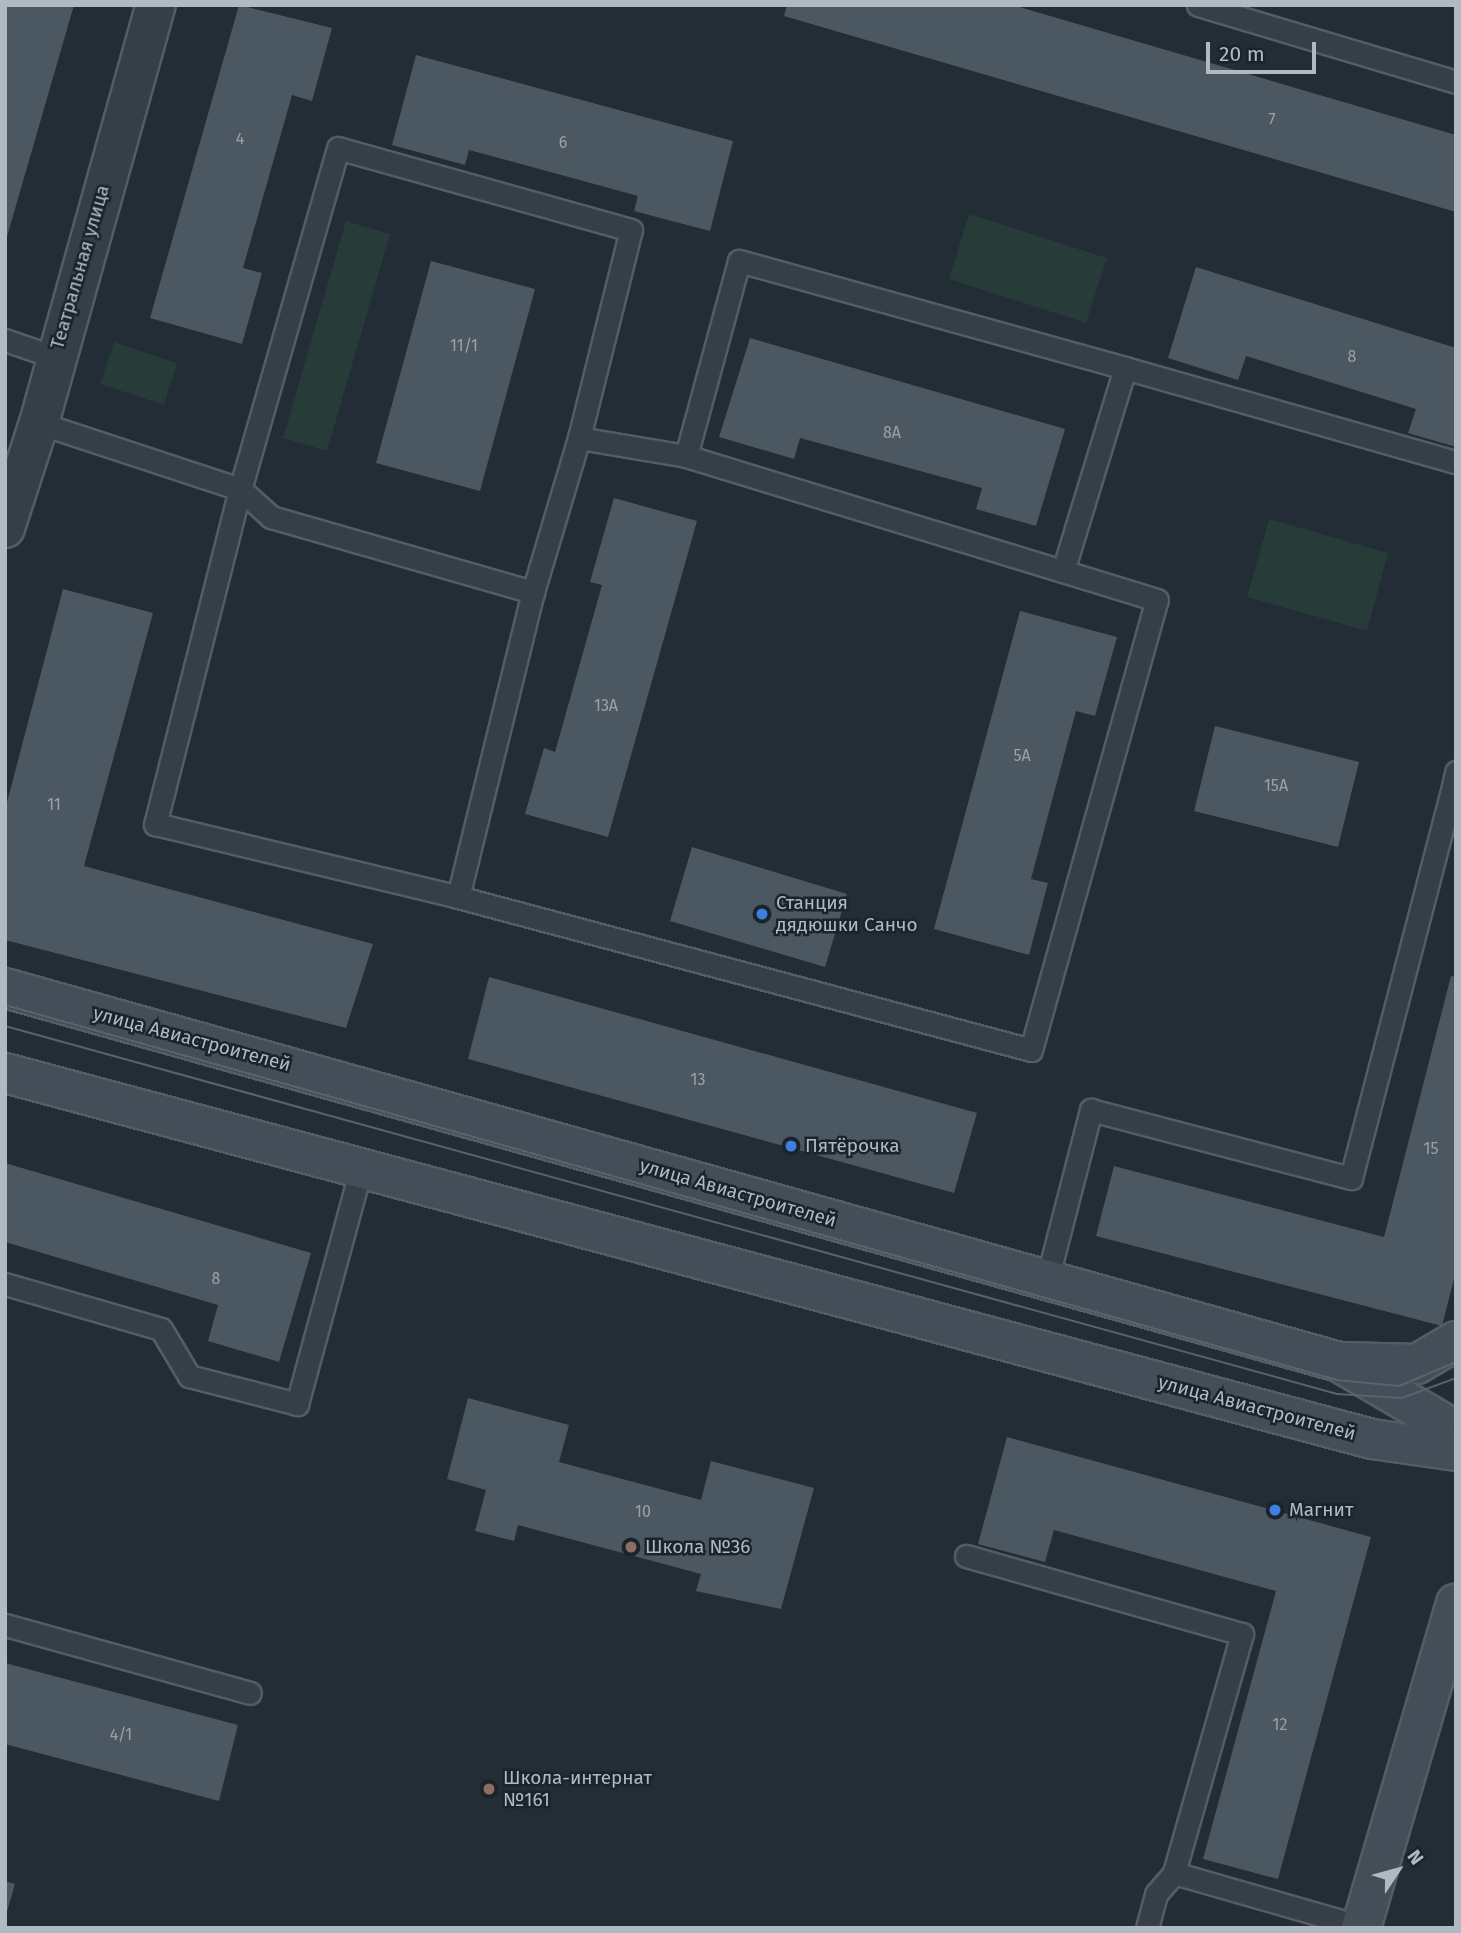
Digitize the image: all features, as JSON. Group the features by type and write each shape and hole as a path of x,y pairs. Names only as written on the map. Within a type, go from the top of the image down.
{"main road":[{"name":"улица Авиастроителей","path":"5,988 1339,1362 1456,1431"},
{"name":"улица Авиастроителей","path":"5,1073 1372,1439 1456,1451"},
{"path":"1339,1362 1417,1364 1456,1341"},
{"path":"1362,1927 1456,1604"}],"street":[{"name":"Театральная улица","path":"8,509 39,423 54,357 156,5"}],"lane":[{"path":"1199,5 1456,82"},
{"path":"458,897 534,592 579,438 631,230 338,148 240,489 155,824 458,897 1031,1050 1157,600 686,456 579,438"},
{"path":"686,456 739,261 1456,462"},
{"path":"5,340 54,357"},
{"path":"1063,571 1125,368"},
{"path":"39,423 240,489 271,517 534,592"},
{"path":"1047,1280 1091,1110 1351,1178 1453,800 1456,772"},
{"path":"5,1284 161,1329 189,1376 297,1404 361,1168"},
{"path":"966,1556 1242,1634 1174,1873 1156,1894 1147,1928"},
{"path":"5,1625 250,1693"},
{"path":"1174,1873 1362,1927"}],"green space":[{"path":"969,214 1107,258 1086,323 949,279"},
{"path":"346,221 390,234 327,451 283,438"},
{"path":"114,342 177,363 164,405 100,384"},
{"path":"1269,519 1388,553 1367,631 1247,597"}],"building":[{"path":"5,5 74,5 6,240 5,240"},
{"path":"239,5 332,28 312,101 292,95 243,268 262,273 242,344 150,318"},
{"path":"787,5 1013,5 1456,135 1456,212 784,16"},
{"path":"416,55 733,141 710,231 634,211 638,196 469,150 465,165 392,145"},
{"path":"431,261 535,289 480,491 376,463"},
{"path":"1196,267 1456,348 1456,447 1408,433 1416,409 1246,356 1238,380 1168,358"},
{"path":"750,338 1065,429 1036,526 976,509 982,488 800,438 794,459 719,437"},
{"path":"614,498 697,521 608,837 525,814 544,748 555,752 602,585 590,582"},
{"path":"63,589 153,613 84,866 373,944 346,1028 5,940 5,810"},
{"path":"1020,611 1117,637 1095,716 1076,711 1031,879 1048,883 1029,955 934,929"},
{"path":"1215,726 1359,762 1338,847 1194,811"},
{"path":"692,847 847,894 825,967 670,921"},
{"path":"1451,976 1456,977 1456,1271 1442,1326 1096,1236 1114,1166 1384,1237"},
{"path":"489,977 977,1113 954,1193 468,1059"},
{"path":"5,1163 311,1253 279,1362 208,1341 218,1305 5,1242"},
{"name":"Школа №36","path":"468,1398 569,1425 559,1462 701,1500 711,1461 814,1488 781,1609 696,1591 701,1574 518,1525 514,1541 475,1531 486,1490 447,1479"},
{"path":"1007,1437 1371,1537 1278,1879 1203,1859 1276,1591 1054,1530 1045,1562 978,1544"},
{"path":"5,1663 238,1725 219,1801 5,1744"},
{"path":"5,1881 15,1884 6,1915 5,1915"}],"tram line":[{"path":"5,1005 1337,1380 1399,1386 1456,1362"},
{"path":"5,1026 1337,1394 1402,1398 1456,1378"}],"place":[{"name":"Станция дядюшки Санчо","path":"762,914"},
{"name":"Пятёрочка","path":"791,1146"},
{"name":"Магнит","path":"1275,1510"},
{"name":"Школа №36","path":"631,1547"},
{"name":"Школа-интернат №161","path":"489,1789"}]}
